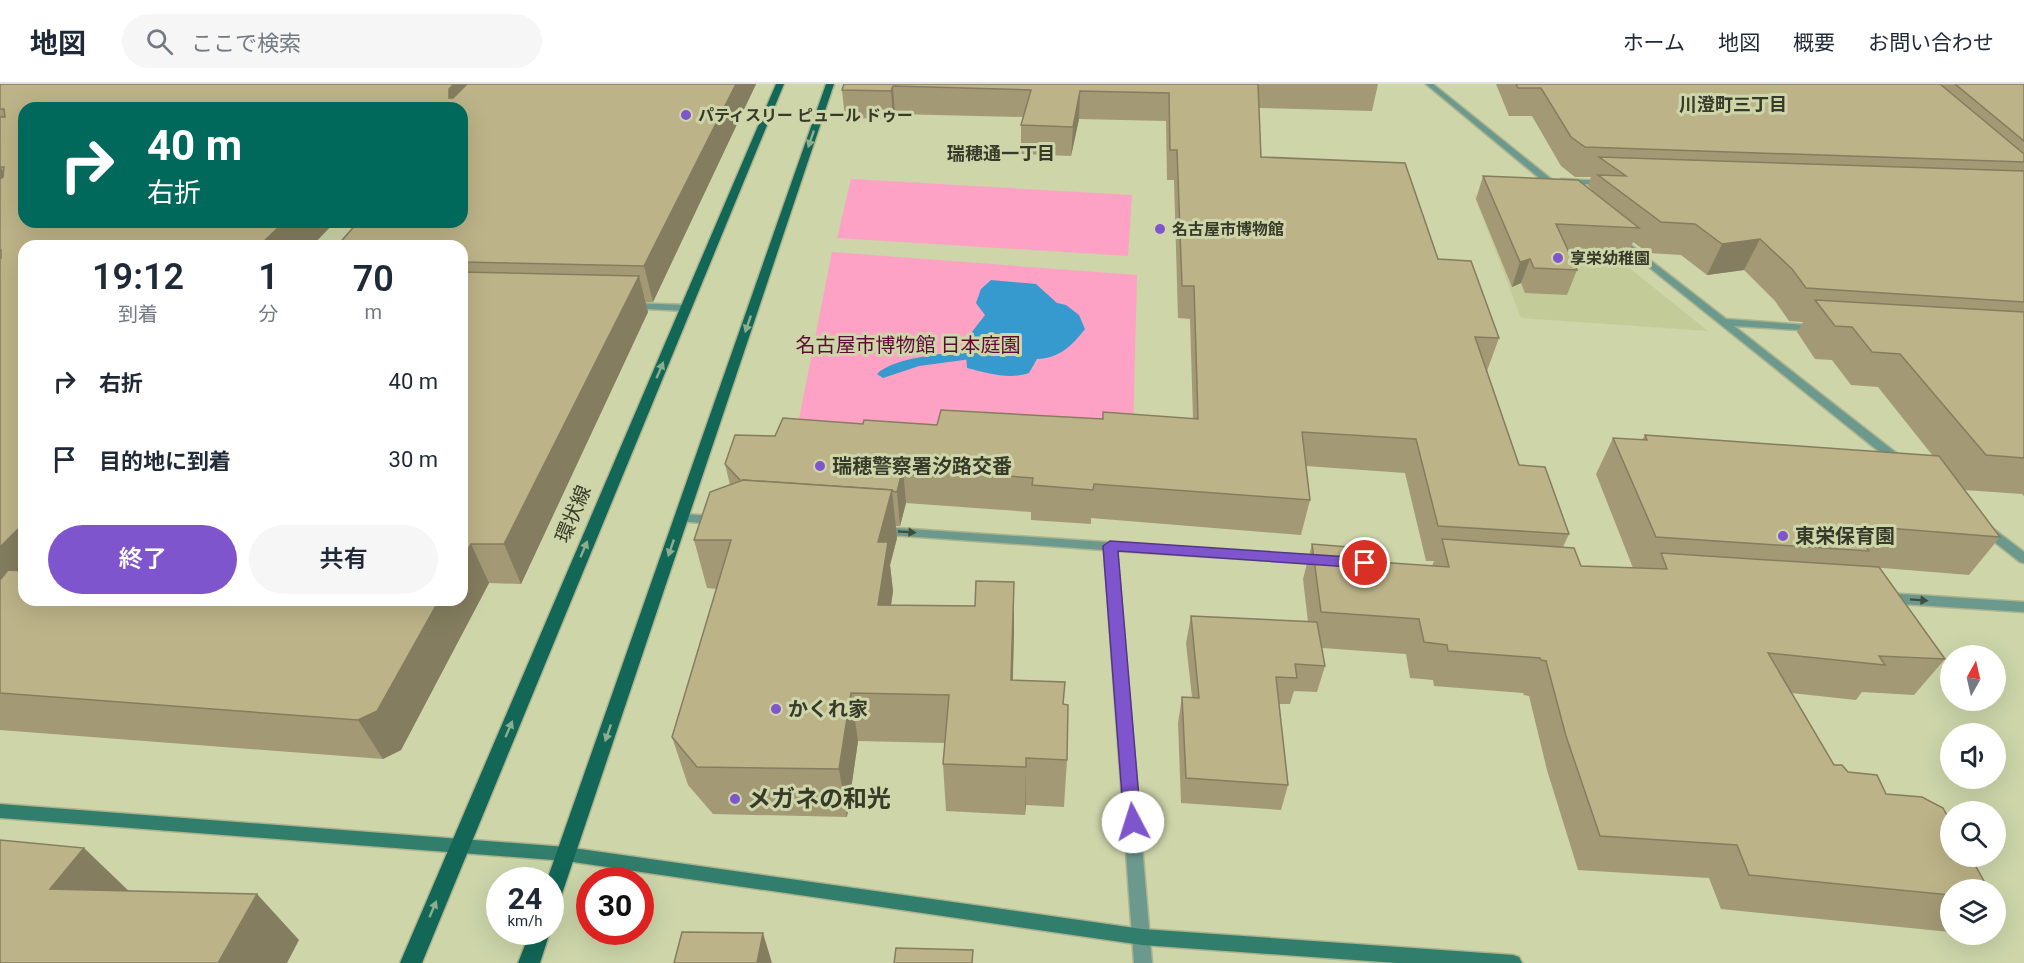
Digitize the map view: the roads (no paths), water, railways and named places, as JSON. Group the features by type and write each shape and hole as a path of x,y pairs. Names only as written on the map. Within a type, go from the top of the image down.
{"main road":[{"name":"環状線","path":"411,963 780,84"},
{"path":"561,867 830,84"},
{"path":"529,963 535,945"}],"street":[{"path":"1429,84 1566,195"},
{"path":"1548,180 1619,183"},
{"path":"1612,232 1722,322 1911,470"},
{"path":"625,306 686,308"},
{"path":"1722,322 1833,329"},
{"path":"681,518 734,521"},
{"path":"1977,522 2024,559"},
{"path":"863,530 1336,561"},
{"path":"1110,546 1143,963"},
{"path":"1870,597 2024,607"},
{"path":"0,811 566,854 1142,937 1513,963"}],"water":[{"path":"991,280 1036,284 1057,303 1066,305 1079,315 1085,329 1075,341 1058,354 1037,359 1029,373 1006,376 967,368 965,341 985,315 976,303 981,289"}],"waterway":[{"path":"883,374 919,362 982,354"}],"place":[{"name":"パティスリー ピュール ドゥー","path":"686,115"},
{"name":"名古屋市博物館","path":"1160,229"},
{"name":"享栄幼稚園","path":"1558,258"},
{"name":"瑞穂警察署汐路交番","path":"820,466"},
{"name":"東栄保育園","path":"1783,536"},
{"name":"かくれ家","path":"776,709"},
{"name":"メガネの和光","path":"735,799"}],"district":[{"name":"川澄町三丁目","path":"1733,104"},
{"name":"瑞穂通一丁目","path":"1001,153"}],"park label":[{"name":"名古屋市博物館 日本庭園","path":"908,345"}]}
